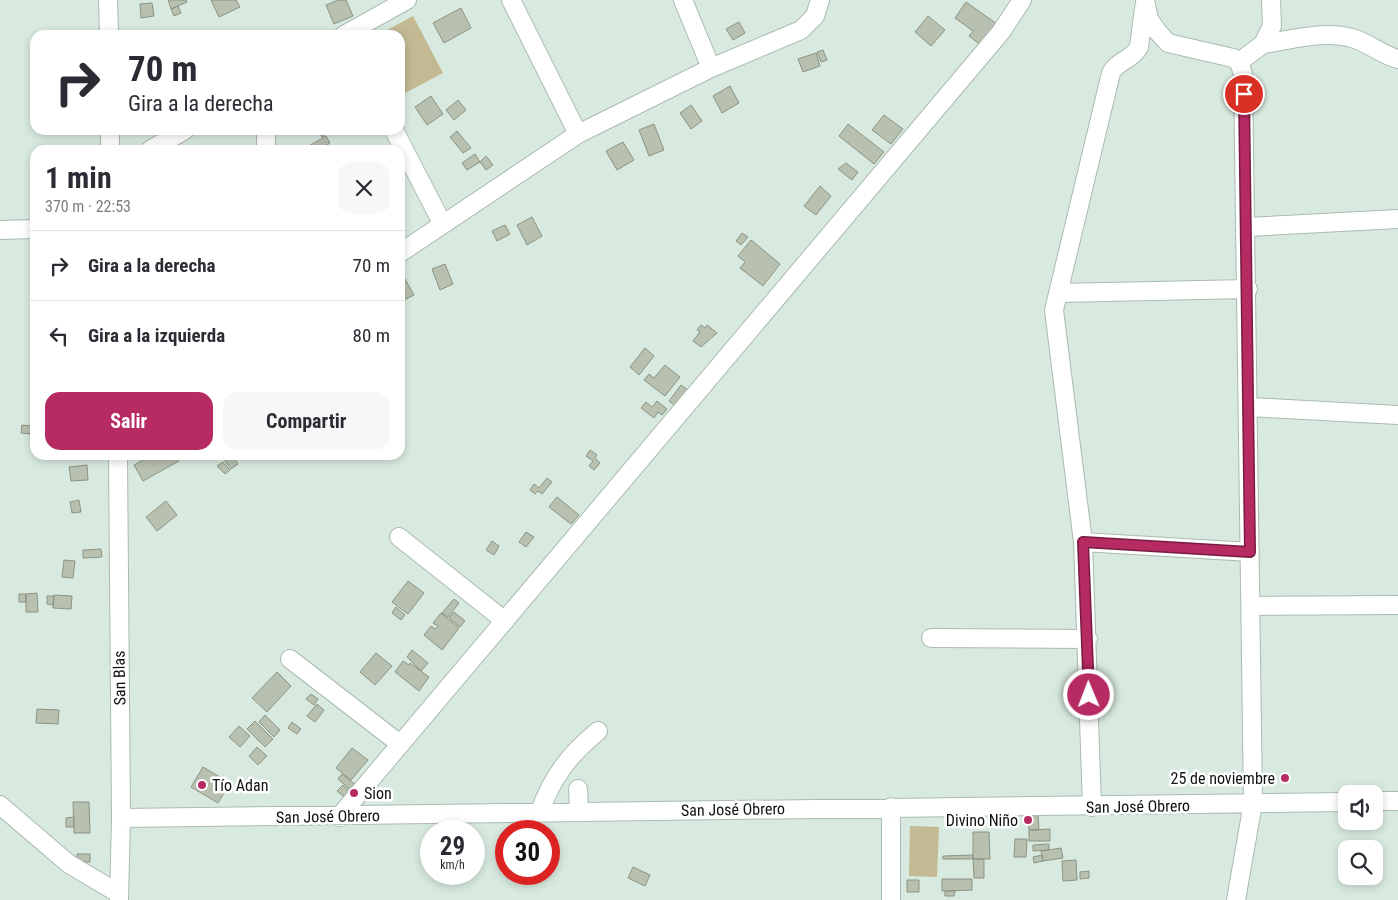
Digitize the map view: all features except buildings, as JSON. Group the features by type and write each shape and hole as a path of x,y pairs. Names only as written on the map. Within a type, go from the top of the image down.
{"street":[{"path":"108,0 109,30"},
{"path":"353,30 407,0"},
{"path":"511,0 578,134"},
{"path":"683,0 711,68"},
{"path":"405,249 578,134 711,68 801,30 815,16 820,0"},
{"path":"339,817 1001,32 1022,0"},
{"path":"1239,62 1263,44 1272,26 1271,0"},
{"path":"1145,2 1157,32 1168,43 1233,58 1239,62 1243,74 1248,289 1253,803 1236,900"},
{"path":"1092,807 1088,639 1083,542 1054,310 1111,73 1114,67 1137,52 1140,47 1145,2"},
{"path":"1263,44 1316,36 1350,38 1372,46 1389,57 1398,59"},
{"path":"159,145 176,135"},
{"path":"405,151 442,223"},
{"path":"1247,227 1398,219"},
{"path":"0,230 30,229"},
{"path":"1059,292 1248,289"},
{"path":"1249,407 1398,415"},
{"name":"San Blas","path":"118,460 119,896"},
{"path":"399,537 504,621"},
{"path":"1083,542 1250,552"},
{"path":"1251,606 1398,605"},
{"path":"931,638 1088,639"},
{"path":"290,659 400,744"},
{"path":"540,811 547,793 570,755 598,731"},
{"path":"578,788 579,810"},
{"path":"1383,801 1398,801"},
{"name":"San José Obrero","path":"120,818 339,817 579,810 1092,807 1338,802"},
{"path":"0,805 69,864 119,896"},
{"path":"891,807 891,900"}],"shaded area":[{"path":"413,16 443,73 405,93 405,30 387,30"},
{"path":"910,826 939,827 937,877 909,876"}],"place":[{"name":"25 de noviembre","path":"1285,778"},
{"name":"Tío Adan","path":"202,785"},
{"name":"Sion","path":"354,793"},
{"name":"Divino Niño","path":"1028,820"}],"route":[{"path":"1089,695 1083,542 1250,552 1244,94"}]}
